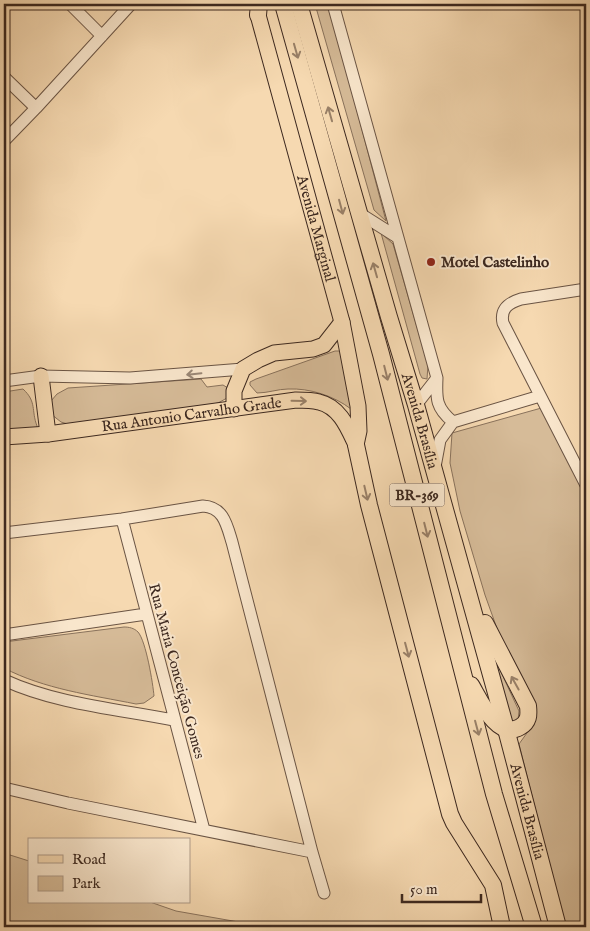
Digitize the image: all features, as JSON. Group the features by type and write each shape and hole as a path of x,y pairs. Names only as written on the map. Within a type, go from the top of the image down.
{"highway":[{"name":"Avenida Brasília","path":"283,4 381,354 459,664 494,794 534,927"},
{"name":"Avenida Brasília","path":"299,4 460,561 558,927"},
{"path":"356,445 369,505 450,814 492,885 502,927"},
{"path":"459,664 494,722 506,729 516,730 524,725 529,714 528,706 486,626 460,561"}],"main road":[{"name":"Avenida Marginal","path":"258,10 342,322 358,406 359,431 356,445"},
{"path":"234,409 234,391 243,369 258,360 274,354 313,349 324,345 342,322"},
{"path":"41,376 48,434"},
{"name":"Rua Antonio Carvalho Grade","path":"4,437 48,434 296,400 320,402 336,411 345,422 356,445"}],"street":[{"path":"70,4 102,36"},
{"path":"4,141 131,4"},
{"path":"333,4 437,378 438,404 441,411 453,422"},
{"path":"4,77 36,108"},
{"path":"359,213 397,237"},
{"path":"586,289 520,299 511,302 504,308 502,317 503,323 586,485"},
{"path":"4,381 41,376 130,378 243,369"},
{"path":"416,405 437,378"},
{"path":"434,472 440,440 453,422 540,396"},
{"path":"4,533 122,519 203,506 215,509 223,516 234,551 324,893"},
{"name":"Rua Maria Conceição Gomes","path":"122,519 204,830"},
{"path":"4,635 146,614"},
{"path":"4,680 24,690 64,700 174,720"},
{"path":"4,788 68,803 312,852"}],"green space":[{"path":"315,4 329,4 386,221 374,210"},
{"path":"381,233 393,244 428,365 427,379 422,378 420,374"},
{"path":"335,351 343,351 351,409 337,400 313,391 288,389 257,393 250,385 250,382 256,379"},
{"path":"201,379 207,387 223,385 228,388 227,398 218,403 175,413 71,425 61,422 51,414 51,401 57,394 68,388"},
{"path":"23,389 32,402 36,429 4,436 4,392"},
{"path":"545,407 586,488 586,927 565,927 519,744 532,726 485,595 460,511 450,463 452,433"},
{"path":"124,627 138,632 146,653 154,696 144,703 136,704 51,686 4,668 4,642"},
{"path":"494,657 519,711 518,720 512,723"},
{"path":"10,855 28,861 28,904 156,904 176,911 267,927 4,927 4,856"}],"place":[{"name":"Motel Castelinho","path":"431,262"}]}
